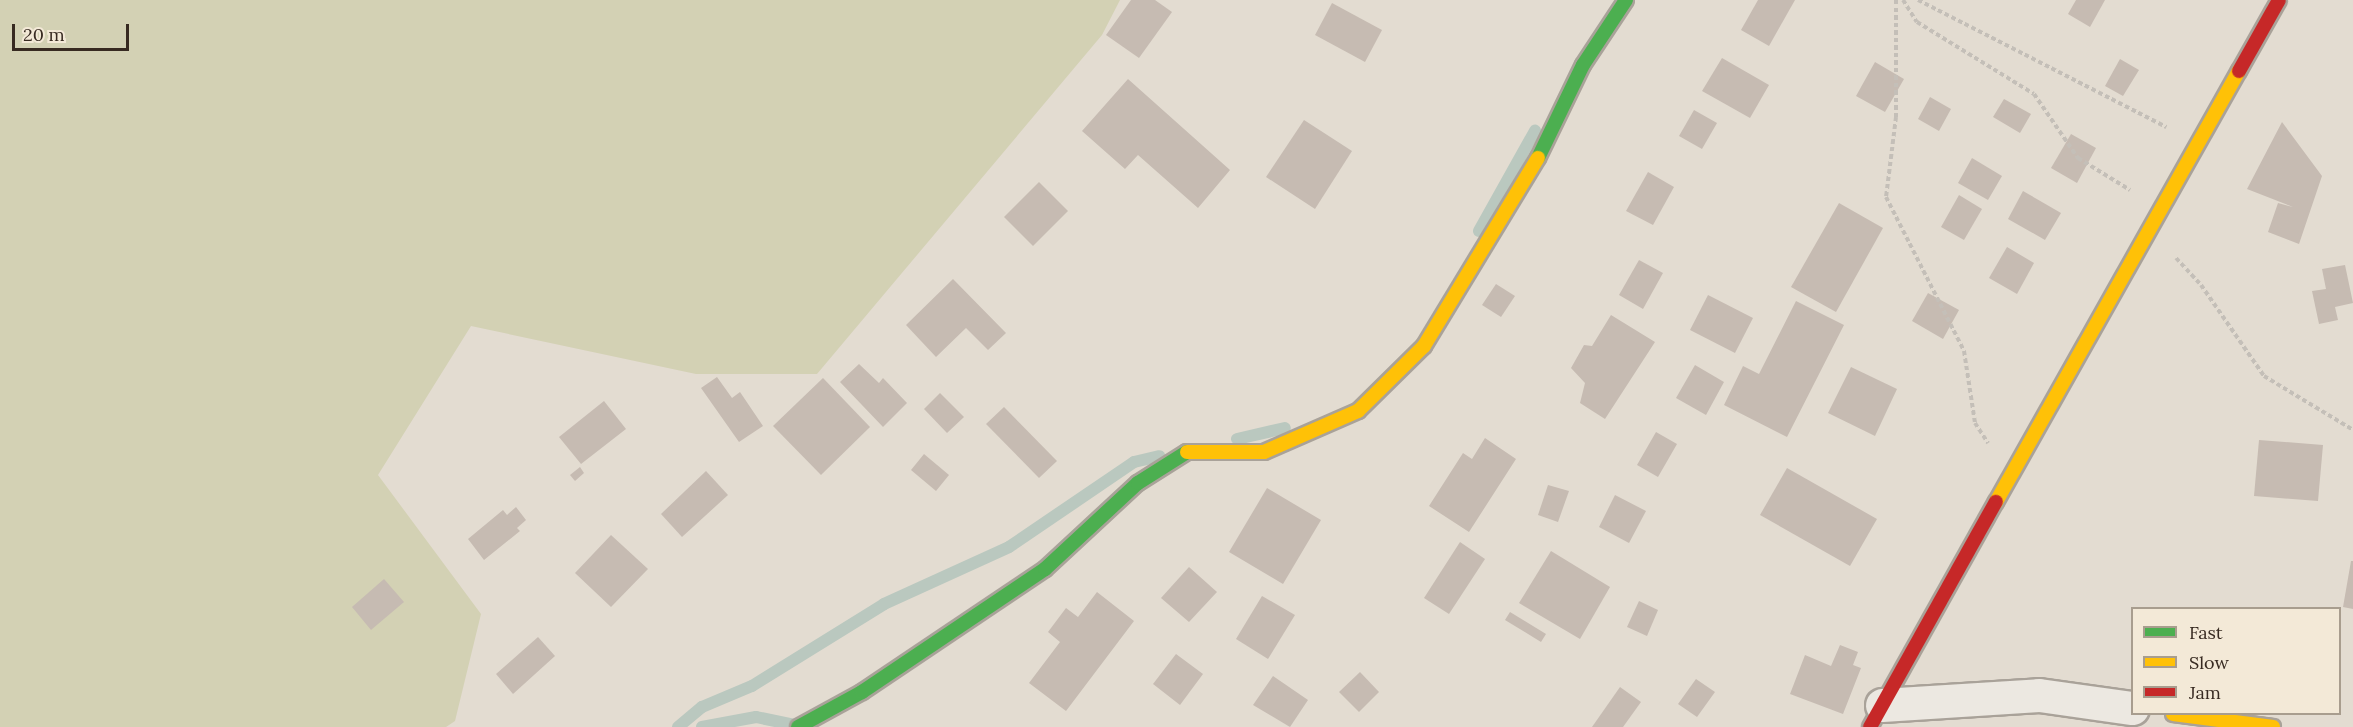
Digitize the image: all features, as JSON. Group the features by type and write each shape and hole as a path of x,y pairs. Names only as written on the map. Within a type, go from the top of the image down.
{"street":[{"path":"798,727 862,692 1045,569 1138,483 1186,452 1264,452 1358,411 1424,346 1522,191 1583,65 1626,0"},
{"path":"1876,716 2009,476 2279,0"},
{"path":"1876,716 2039,695 2131,708"},
{"path":"2181,715 2273,727"}],"path":[{"path":"1896,0 1896,117 1886,197 1964,351 1975,423 2009,476"},
{"path":"1903,0 1917,22 2034,94 2078,158 2160,209"},
{"path":"1918,0 2198,143"},
{"path":"2149,228 2201,285 2264,376 2353,430"}],"shaded area":[{"path":"0,0 1120,0 1102,35 817,374 696,374 471,326 378,475 481,614 455,721 446,727 0,727"}],"building":[{"path":"1131,0 1155,0 1172,12 1139,58 1106,35"},
{"path":"1758,0 1795,0 1769,46 1741,30"},
{"path":"2076,0 2105,0 2090,27 2068,14"},
{"path":"1332,3 1382,30 1365,62 1315,35"},
{"path":"1722,58 1769,85 1750,118 1702,91"},
{"path":"2120,59 2139,70 2123,96 2105,86"},
{"path":"1875,62 1904,79 1885,112 1856,96"},
{"path":"1128,79 1230,170 1198,208 1138,155 1125,169 1082,131"},
{"path":"1930,97 1951,109 1939,131 1918,119"},
{"path":"2004,99 2031,114 2020,133 1993,117"},
{"path":"1694,110 1717,123 1702,149 1679,136"},
{"path":"1304,120 1352,151 1315,209 1266,177"},
{"path":"2282,122 2322,176 2299,244 2268,232 2278,203 2293,207 2247,189"},
{"path":"2071,134 2096,148 2077,183 2051,168"},
{"path":"1972,158 2002,176 1988,200 1958,183"},
{"path":"1648,172 1674,187 1653,225 1626,211"},
{"path":"1039,182 1068,211 1033,246 1004,217"},
{"path":"2023,191 2061,213 2045,240 2008,219"},
{"path":"1959,195 1982,209 1964,240 1941,227"},
{"path":"1839,203 1883,228 1836,312 1791,287"},
{"path":"2007,247 2034,263 2017,294 1989,278"},
{"path":"1639,260 1663,273 1643,309 1619,295"},
{"path":"2345,265 2353,303 2335,307 2338,320 2319,324 2312,291 2326,289 2322,269"},
{"path":"953,279 1006,333 988,350 966,328 936,357 906,325"},
{"path":"1496,284 1515,296 1501,317 1482,305"},
{"path":"1928,293 1959,310 1943,339 1912,321"},
{"path":"1708,295 1753,318 1735,353 1690,330"},
{"path":"1796,301 1844,325 1787,437 1724,405 1743,366 1759,374"},
{"path":"1611,315 1655,342 1605,419 1580,403 1585,383 1571,368 1584,345 1592,346"},
{"path":"859,364 879,383 883,378 907,403 883,427 840,382"},
{"path":"1695,365 1724,382 1706,415 1676,398"},
{"path":"1851,367 1897,389 1875,436 1828,413"},
{"path":"717,377 732,398 740,392 763,426 739,442 701,388"},
{"path":"823,378 870,427 821,475 773,426"},
{"path":"940,393 964,417 947,433 924,409"},
{"path":"604,401 626,429 581,464 559,437"},
{"path":"1004,407 1057,461 1039,478 986,424"},
{"path":"1656,432 1677,444 1658,477 1637,465"},
{"path":"1485,438 1516,459 1469,532 1429,506 1463,453 1472,459"},
{"path":"2259,440 2323,445 2318,501 2254,496"},
{"path":"924,454 949,475 936,491 911,470"},
{"path":"580,467 584,473 575,481 570,475"},
{"path":"1787,468 1877,519 1850,566 1760,515"},
{"path":"706,471 728,495 682,537 661,514"},
{"path":"1548,485 1569,491 1558,522 1538,515"},
{"path":"1267,488 1321,520 1283,584 1229,552"},
{"path":"1615,495 1646,511 1629,543 1599,527"},
{"path":"516,507 526,520 517,528 520,531 484,560 468,539 503,510 507,515"},
{"path":"611,535 648,569 611,607 575,573"},
{"path":"1460,542 1485,559 1449,614 1424,598"},
{"path":"1551,551 1610,587 1580,639 1519,603"},
{"path":"2351,561 2353,561 2353,609 2343,607"},
{"path":"1189,567 1217,592 1189,622 1161,598"},
{"path":"384,579 404,602 371,630 352,607"},
{"path":"1097,592 1134,621 1066,711 1029,683 1060,642 1048,632 1066,608 1078,617"},
{"path":"1262,596 1295,615 1268,659 1236,639"},
{"path":"1639,601 1658,610 1647,636 1627,627"},
{"path":"1510,612 1546,634 1541,642 1505,620"},
{"path":"538,637 555,656 513,694 496,674"},
{"path":"1840,645 1858,652 1853,665 1861,668 1843,714 1790,694 1805,655 1831,666"},
{"path":"1176,654 1203,674 1180,705 1153,684"},
{"path":"1360,672 1379,692 1359,712 1339,692"},
{"path":"1273,676 1308,700 1290,727 1253,705"},
{"path":"1696,679 1715,692 1697,717 1678,704"},
{"path":"1620,687 1641,702 1623,727 1592,727"}],"waterway":[{"path":"1479,231 1535,131"},
{"path":"1237,439 1285,428"},
{"path":"678,727 702,707 752,686 884,604 1009,547 1134,462 1159,456"},
{"path":"702,727 756,717 799,726"}],"traffic: fast":[{"path":"1538,158 1583,65 1626,0"},
{"path":"798,727 862,692 1045,569 1138,483 1187,452"}],"traffic: slow":[{"path":"1996,502 2239,71"},
{"path":"1187,452 1264,452 1358,411 1424,346 1538,158"},
{"path":"2181,715 2273,727"}],"traffic: jam":[{"path":"2239,71 2279,0"},
{"path":"1870,727 1996,502"}]}
